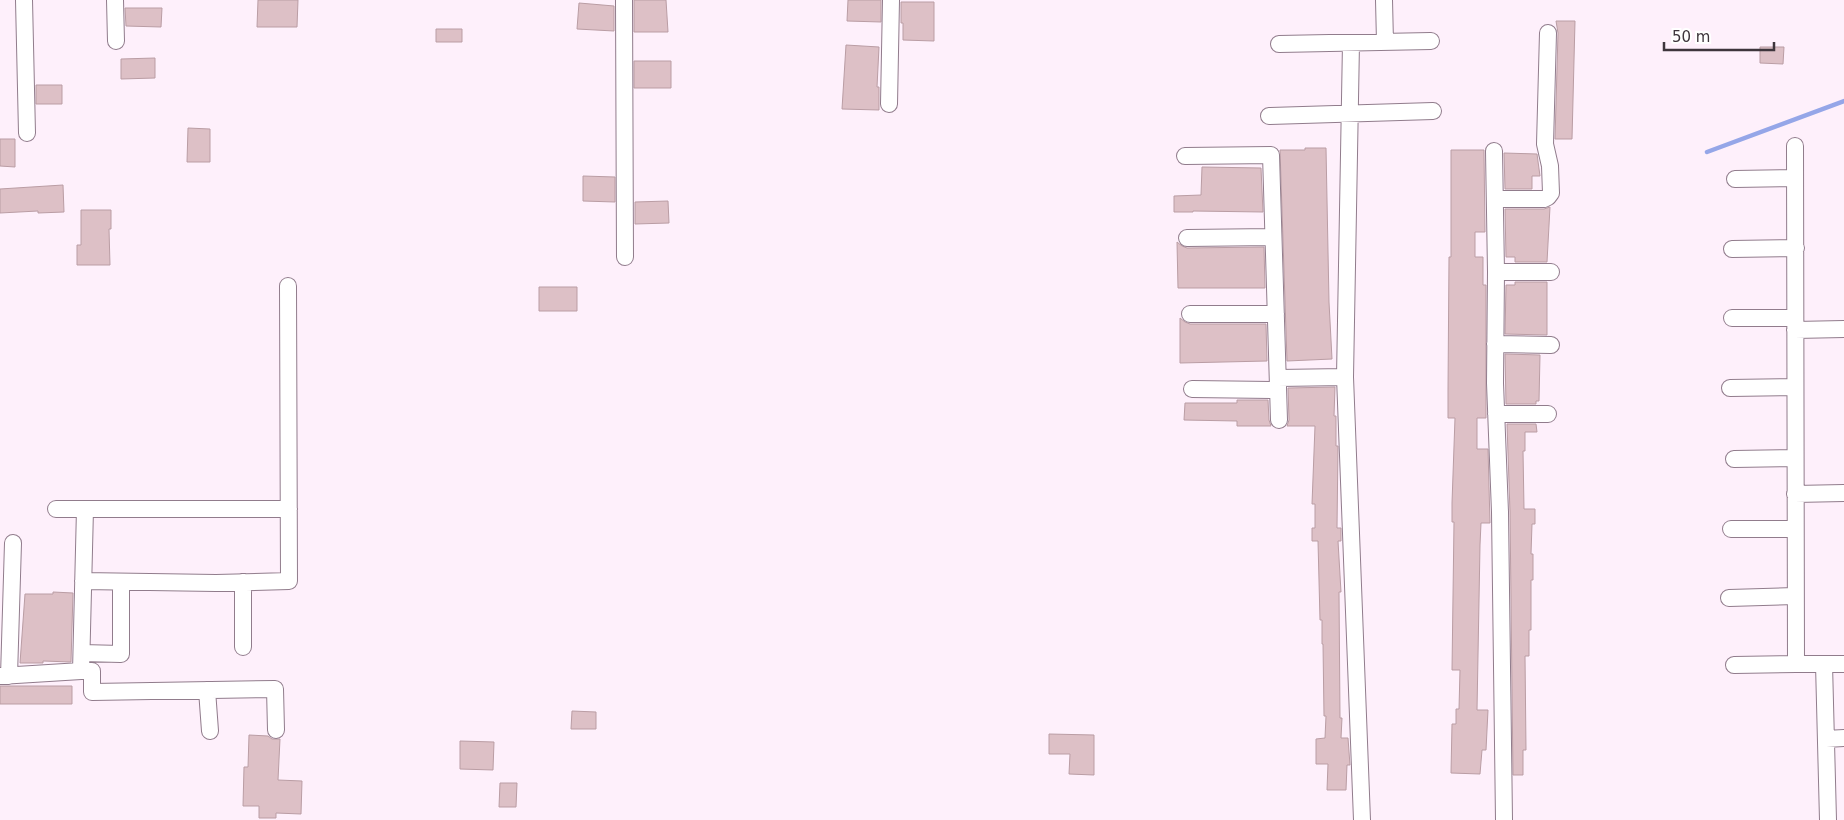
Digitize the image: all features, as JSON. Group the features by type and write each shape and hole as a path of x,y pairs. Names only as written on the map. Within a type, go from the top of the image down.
{"street":[{"path":"24,0 26,133"},
{"path":"115,0 116,41"},
{"path":"624,0 625,257"},
{"path":"889,104 891,0"},
{"path":"1384,0 1385,42"},
{"path":"1495,199 1544,199 1551,193 1550,166 1545,144 1548,33"},
{"path":"1278,44 1430,41"},
{"path":"1351,43 1344,377 1362,820"},
{"path":"1269,116 1432,111"},
{"path":"1796,146 1796,664"},
{"path":"1494,151 1496,414 1500,512 1504,820"},
{"path":"1185,156 1271,155 1278,420"},
{"path":"1735,179 1796,178"},
{"path":"1187,238 1273,237"},
{"path":"1732,249 1796,248"},
{"path":"1496,272 1551,272"},
{"path":"83,581 289,581 288,286"},
{"path":"1190,314 1276,314"},
{"path":"1732,318 1844,329"},
{"path":"1495,344 1551,345"},
{"path":"1192,389 1278,384 1344,377"},
{"path":"1730,388 1795,387"},
{"path":"1496,414 1548,414"},
{"path":"1734,460 1795,458"},
{"path":"1795,494 1844,493"},
{"path":"56,509 288,509"},
{"path":"80,671 85,509"},
{"path":"1731,529 1795,529"},
{"path":"13,543 4,676 92,671 92,692 275,689 276,730"},
{"path":"82,653 121,654 121,582"},
{"path":"243,582 243,647"},
{"path":"1730,598 1795,596"},
{"path":"1824,664 1828,820"},
{"path":"1734,665 1844,664"},
{"path":"207,690 210,731"},
{"path":"1826,739 1844,738"}],"building":[{"path":"258,0 298,0 297,27 257,27"},
{"path":"634,0 666,0 668,32 634,32"},
{"path":"848,0 881,0 881,22 847,21"},
{"path":"901,2 934,2 934,41 903,40"},
{"path":"579,3 614,6 614,31 577,29"},
{"path":"125,8 162,8 161,27 126,26"},
{"path":"1556,21 1575,21 1572,139 1555,139 1558,33"},
{"path":"436,29 462,29 462,42 436,42"},
{"path":"846,45 879,47 877,87 879,87 879,110 842,109"},
{"path":"1760,47 1784,47 1783,64 1760,63"},
{"path":"155,58 155,78 121,79 121,59"},
{"path":"634,61 671,61 671,88 634,88"},
{"path":"36,85 62,85 62,104 36,104"},
{"path":"188,128 210,129 210,162 187,162"},
{"path":"0,139 15,139 15,167 0,166"},
{"path":"1305,148 1326,148 1332,359 1287,361 1280,150 1305,150"},
{"path":"1451,150 1484,150 1485,232 1475,232 1475,257 1483,257 1483,285 1486,285 1486,418 1477,418 1477,449 1488,449 1490,523 1481,523 1480,545 1477,710 1488,710 1486,750 1482,750 1480,774 1451,773 1452,724 1456,724 1456,709 1459,709 1460,670 1452,670 1454,522 1452,522 1452,503 1455,418 1448,418"},
{"path":"1504,153 1537,154 1540,176 1532,176 1532,189 1505,189"},
{"path":"1202,167 1261,168 1263,212 1174,212 1174,196 1201,195"},
{"path":"583,176 615,177 615,202 583,201"},
{"path":"63,185 64,212 0,213 0,189"},
{"path":"668,201 669,223 635,224 635,202"},
{"path":"1550,207 1547,262 1515,262 1515,257 1506,257 1505,209 1544,209"},
{"path":"81,210 111,210 111,229 109,229 110,265 77,265 77,245 81,245"},
{"path":"1177,242 1187,248 1264,247 1265,288 1178,288"},
{"path":"1515,282 1547,282 1547,335 1505,334 1506,285 1515,285"},
{"path":"539,287 577,287 577,311 539,311"},
{"path":"1180,318 1190,324 1266,324 1267,361 1180,363"},
{"path":"1505,354 1540,355 1539,401 1536,401 1536,404 1506,404"},
{"path":"1335,387 1334,416 1336,416 1336,446 1338,446 1337,528 1341,528 1341,541 1338,541 1341,592 1339,592 1340,718 1342,718 1341,738 1348,738 1350,765 1347,765 1346,790 1327,790 1328,764 1316,764 1316,739 1325,738 1326,716 1324,716 1318,541 1312,541 1312,528 1315,528 1315,504 1312,504 1315,426 1287,426 1289,420 1288,388"},
{"path":"1237,400 1268,400 1271,426 1237,426 1237,421 1184,420 1185,403 1237,403"},
{"path":"1507,424 1536,424 1537,432 1525,432 1525,451 1523,451 1524,509 1535,509 1535,524 1532,524 1531,554 1533,554 1533,580 1531,580 1531,630 1529,630 1529,656 1525,656 1526,750 1523,750 1523,775 1513,775"},
{"path":"53,592 73,593 71,662 43,661 43,663 20,663 25,594 53,594"},
{"path":"0,686 72,686 72,704 0,704"},
{"path":"572,711 596,712 596,729 571,729"},
{"path":"1049,734 1094,735 1094,775 1069,774 1070,754 1049,754"},
{"path":"249,735 280,739 278,780 302,781 301,814 276,813 276,818 259,818 259,806 243,806 244,767 248,767"},
{"path":"460,741 494,742 493,770 460,769"},
{"path":"500,783 517,783 516,807 499,807"}],"waterway":[{"path":"1707,152 1844,101"}]}
